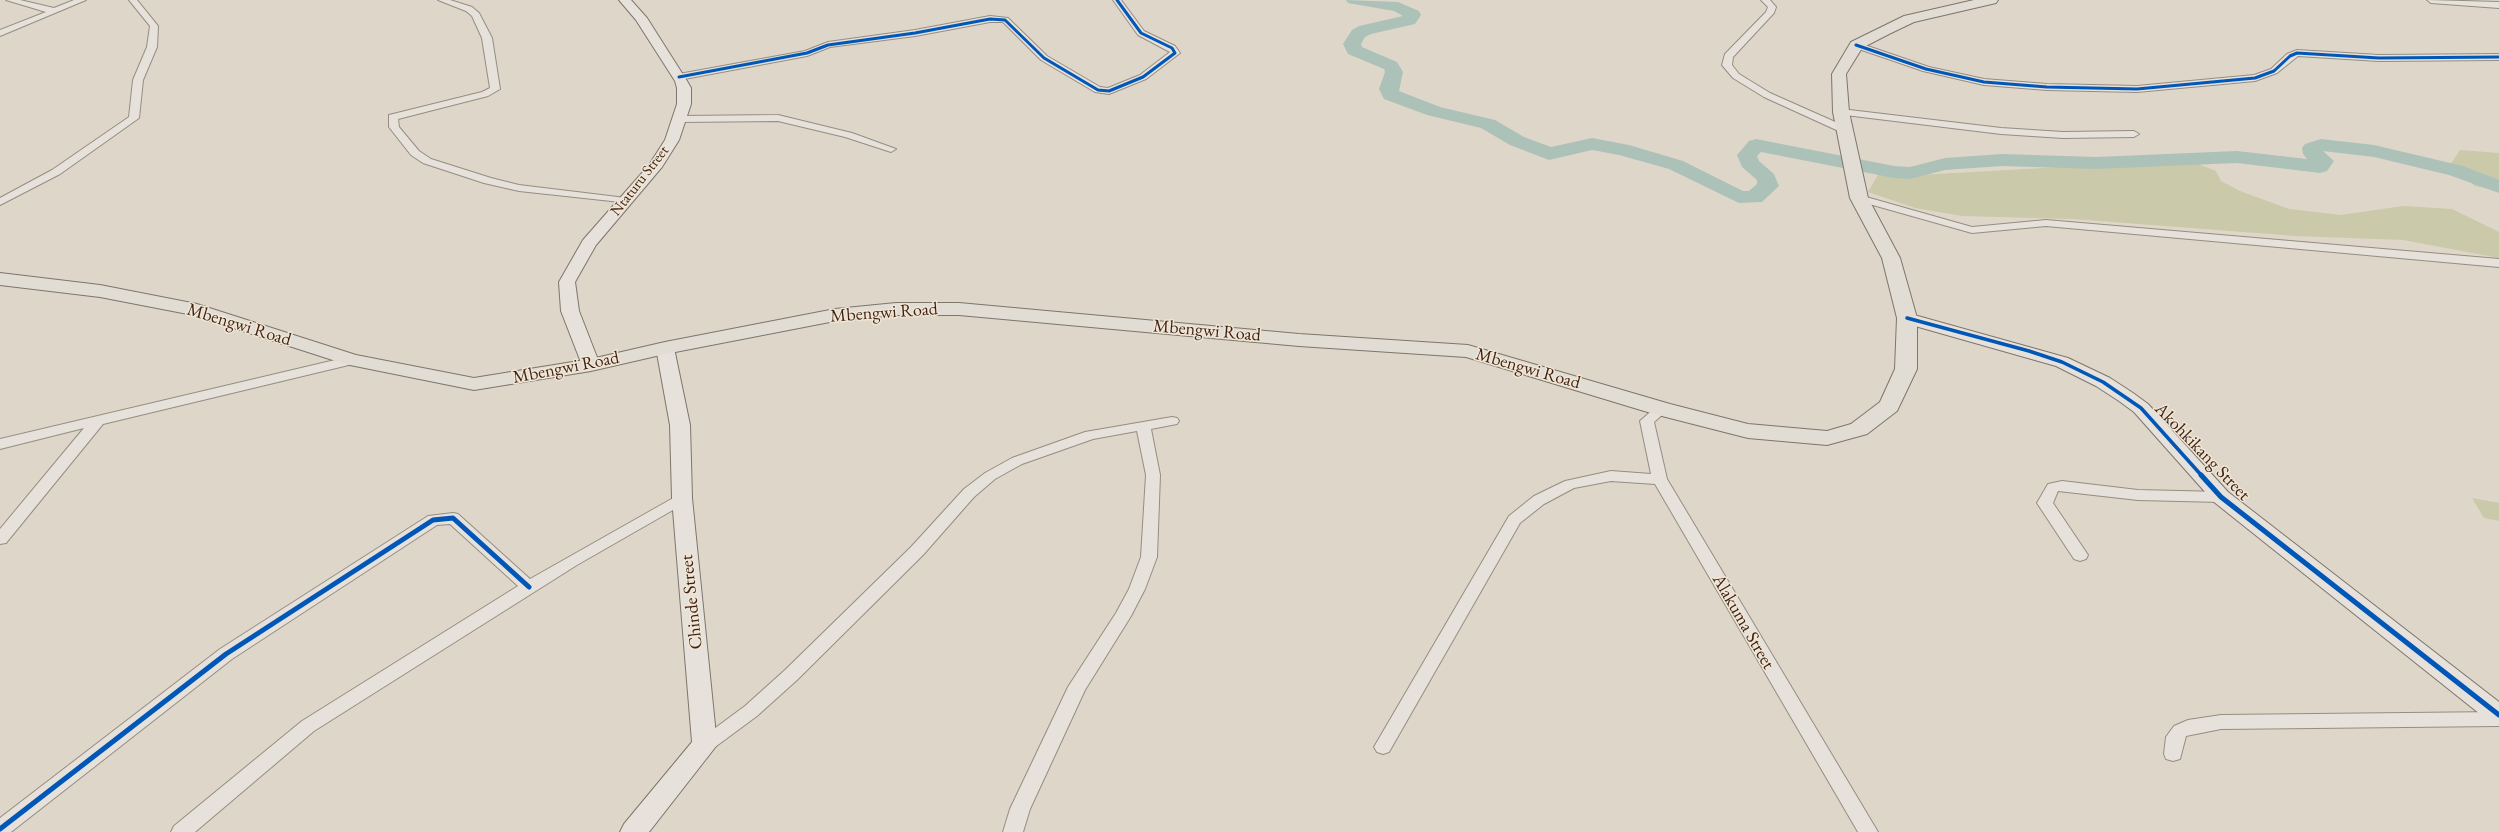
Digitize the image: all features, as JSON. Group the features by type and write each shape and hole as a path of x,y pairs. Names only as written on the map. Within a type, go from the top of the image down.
{"main road":[{"path":"1856,45 1909,19 1989,0"},
{"name":"Mbengwi Road","path":"3,281 100,291 197,310 352,360 474,384 591,365 665,348 835,315 896,309 959,308 1298,340 1468,351 1662,408 1748,431 1827,438 1859,428 1889,406 1906,369 1907,318 1891,258 1859,198 1841,112 1839,74 1856,45"}],"street":[{"path":"10,0 54,11"},
{"path":"0,33 82,0"},
{"path":"0,202 56,172 134,118 138,80 152,46 154,26 132,0"},
{"path":"442,0 469,10 476,15 487,38 495,89 485,94 406,112 393,117 394,127 415,153 427,161 488,182 519,188 626,201"},
{"name":"Ntaturu Street","path":"591,365 570,311 567,282 589,243 655,167 672,140 680,118 684,88 679,77 641,18 625,0"},
{"path":"679,77 807,53 828,45 915,33 990,19 1005,20 1044,58 1098,90 1109,92 1143,77 1175,53 1172,48 1141,33 1117,0"},
{"path":"1765,0 1772,7 1770,13 1728,56 1727,65 1736,76 1767,95 1846,131"},
{"path":"2431,0 2499,5"},
{"path":"1856,45 1926,69 1984,82 2047,87 2137,89 2255,78 2274,71 2290,56 2303,52 2379,58 2499,57"},
{"path":"1841,112 2001,131 2063,135 2134,134"},
{"path":"680,118 778,118 848,135 890,149"},
{"path":"1859,198 1972,230 2046,223 2499,264"},
{"name":"Akohkikang Street","path":"1907,318 2029,351 2062,362 2103,382 2141,408 2221,497 2499,715"},
{"name":"Chinde Street","path":"665,348 680,425 682,449 682,498 705,745"},
{"path":"0,444 352,360"},
{"name":"Alakuma Street","path":"1662,408 1647,421 1660,479 1868,832"},
{"path":"0,539 98,421"},
{"path":"633,832 705,745 751,711 791,675 917,551 969,493 990,476 1017,461 1090,435 1172,421"},
{"path":"1013,832 1020,809 1077,687 1126,610 1137,589 1149,557 1153,475 1143,425"},
{"path":"1383,747 1514,520 1539,500 1570,484 1611,476 1660,479"},
{"path":"2080,555 2045,503 2053,487 2062,486 2138,495 2221,497"},
{"path":"182,832 308,726 529,587 682,498"},
{"path":"0,829 226,654 433,520 452,518 529,587"},
{"path":"2173,754 2175,737 2180,731 2188,727 2221,722 2499,719"}],"green space":[{"path":"2460,150 2499,153 2499,191 2475,186 2450,165"},
{"path":"2151,162 2195,163 2216,171 2221,181 2240,191 2289,209 2341,215 2403,206 2452,209 2499,232 2499,258 2403,240 2296,236 2073,219 1962,216 1915,208 1868,192 1878,175 1897,173 1919,175"},
{"path":"2472,498 2499,503 2499,521 2484,518"}],"waterway":[{"path":"1354,0 1398,7 1413,15 1409,20 1365,30 1358,34 1352,44 1354,50 1391,66 1394,72 1388,89 1391,95 1434,111 1488,124 1517,141 1549,154 1592,144 1622,149 1676,165 1739,197 1754,197 1768,186 1767,178 1749,163 1747,155 1756,145 1894,172 1910,173 1945,164 2002,160 2096,163 2237,157 2320,167 2324,161 2313,154 2312,148 2321,145 2374,151 2456,170 2499,187"}],"cycle path":[{"path":"679,77 807,53 828,45 915,33 990,19 1005,20 1044,58 1098,90 1109,91 1143,77 1175,53 1172,48 1141,33 1117,0"},
{"path":"1856,45 1926,69 1984,82 2047,87 2137,89 2255,78 2274,71 2290,56 2297,53 2379,58 2499,57"},
{"path":"1907,318 2029,351 2062,362 2103,382 2126,397 2141,408 2221,497 2499,715"},
{"path":"0,829 226,654 433,520 453,518 529,587"}]}
